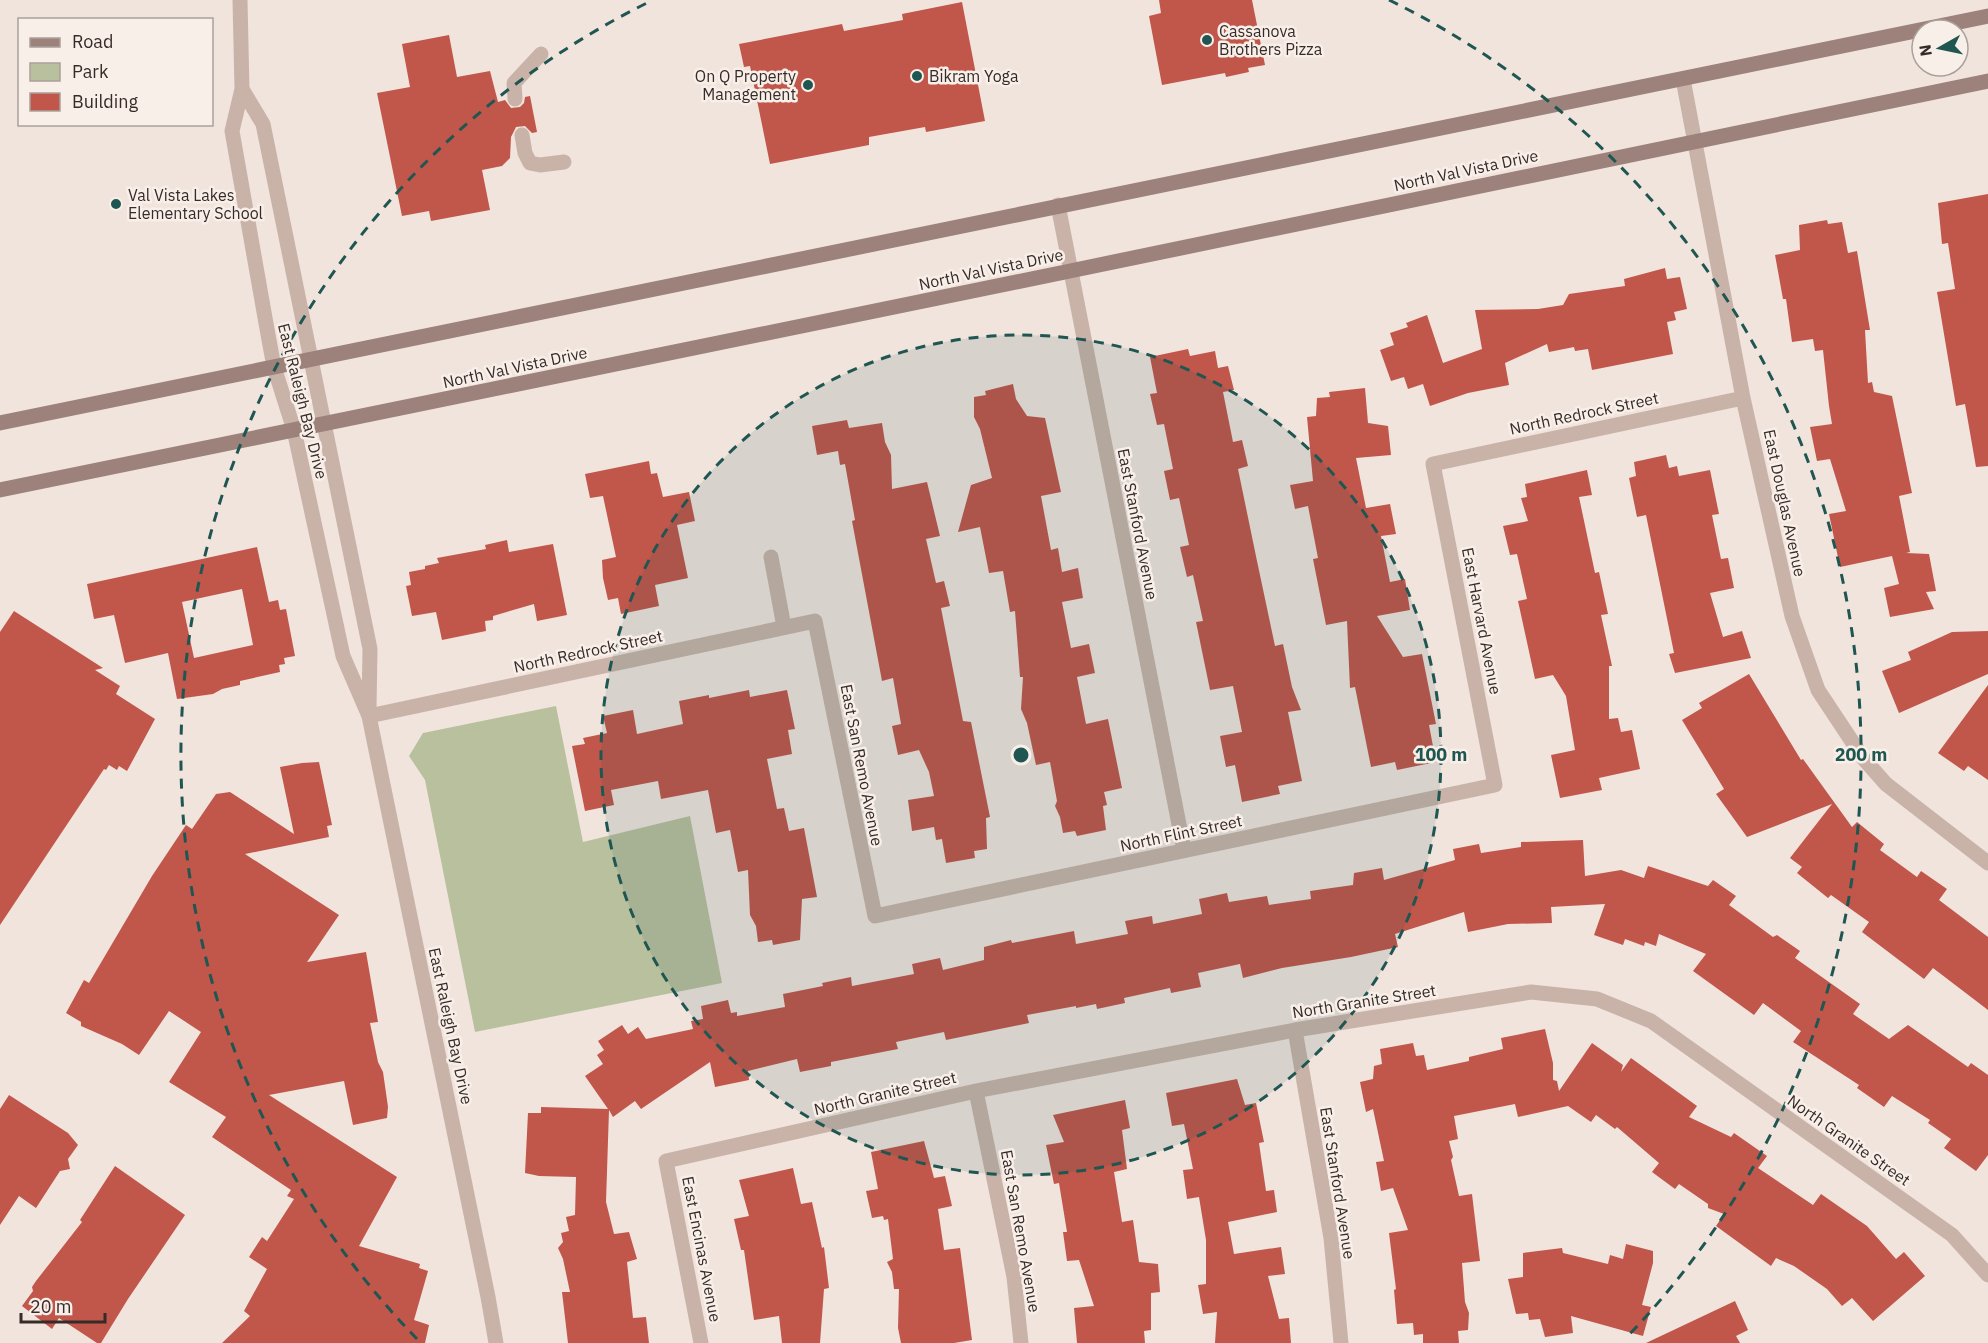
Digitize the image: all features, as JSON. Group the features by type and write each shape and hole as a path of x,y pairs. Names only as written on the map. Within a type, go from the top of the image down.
{"main road":[{"path":"0,423 1988,16"},
{"name":"North Val Vista Drive","path":"0,490 1988,81"}],"street":[{"name":"East Raleigh Bay Drive","path":"240,0 242,89 232,131 274,367 294,430 343,656 369,716 496,1343"},
{"path":"515,99 514,83 541,54"},
{"name":"East Douglas Avenue","path":"1683,79 1743,398 1791,616 1818,690 1863,758 1886,784 1988,862"},
{"name":"East Raleigh Bay Drive","path":"242,89 263,124 370,649 369,716"},
{"path":"522,135 525,153 530,164 564,162"},
{"name":"East Stanford Avenue","path":"1058,205 1184,850"},
{"name":"North Redrock Street","path":"1433,464 1743,398"},
{"name":"East Harvard Avenue","path":"1433,464 1495,785"},
{"path":"771,557 784,627"},
{"name":"North Redrock Street","path":"369,716 815,621"},
{"name":"East San Remo Avenue","path":"815,621 874,916"},
{"name":"North Flint Street","path":"874,916 1495,785"},
{"name":"North Granite Street","path":"666,1161 976,1091 1294,1030 1531,992 1596,999 1651,1021 1952,1234 1988,1275"},
{"name":"East Stanford Avenue","path":"1294,1030 1331,1238 1341,1343"},
{"name":"East San Remo Avenue","path":"976,1091 1014,1277 1022,1343"},
{"name":"East Encinas Avenue","path":"666,1161 701,1343"}],"green space":[{"path":"556,706 583,842 690,816 722,983 475,1032 425,780 409,756 423,733"}],"building":[{"name":"Cassanova Brothers Pizza","path":"1159,0 1252,0 1265,65 1248,68 1249,72 1226,77 1225,73 1162,85 1149,16 1161,13"},
{"path":"962,2 985,121 926,132 925,127 869,137 869,145 770,164 750,66 744,67 739,44 842,24 844,31 903,20 902,14"},
{"path":"449,35 457,77 490,71 498,102 505,100 511,108 520,107 525,97 530,96 537,132 532,133 525,126 516,127 511,137 510,158 502,166 482,170 490,210 431,221 429,211 402,216 377,93 410,87 402,44"},
{"path":"1988,194 1988,466 1976,467 1965,404 1956,406 1937,292 1955,289 1948,243 1942,244 1938,203"},
{"path":"1827,220 1828,224 1842,222 1848,253 1857,251 1870,330 1865,330 1868,383 1872,382 1874,392 1892,396 1912,493 1899,496 1910,552 1906,553 1929,554 1936,591 1926,592 1934,609 1890,617 1884,588 1899,584 1892,556 1840,567 1829,514 1846,511 1830,459 1817,461 1810,427 1832,424 1823,350 1815,351 1813,339 1792,342 1786,299 1783,299 1775,255 1800,250 1799,225"},
{"path":"1665,268 1667,279 1680,277 1687,309 1674,312 1676,320 1667,322 1673,354 1592,370 1588,349 1575,351 1574,347 1549,352 1547,344 1505,363 1509,385 1468,393 1430,406 1423,384 1408,389 1404,377 1391,381 1380,350 1394,345 1390,333 1408,327 1406,323 1427,315 1443,363 1482,349 1475,310 1538,309 1563,305 1569,294 1625,286 1624,279"},
{"path":"1188,349 1190,356 1215,351 1218,368 1228,366 1234,390 1223,392 1233,442 1242,440 1248,466 1238,469 1275,646 1283,644 1292,687 1301,710 1288,712 1302,781 1278,786 1280,794 1242,802 1235,765 1226,767 1220,736 1242,732 1233,686 1210,690 1196,622 1203,621 1193,575 1187,577 1180,547 1189,545 1179,498 1170,500 1164,471 1173,469 1164,424 1157,425 1150,394 1157,393 1150,357"},
{"path":"1013,384 1016,399 1027,416 1045,418 1061,492 1041,496 1051,550 1058,548 1062,572 1078,568 1083,598 1062,602 1071,648 1089,644 1095,673 1077,677 1086,724 1108,719 1122,788 1104,792 1107,805 1103,806 1106,830 1077,836 1075,831 1063,833 1055,806 1057,801 1050,762 1036,765 1027,723 1021,709 1023,677 1020,677 1015,611 1010,612 1003,571 989,573 980,527 958,532 971,485 992,478 980,429 974,417 974,397 986,395 985,391"},
{"path":"1365,388 1368,423 1388,426 1391,455 1356,458 1366,508 1390,504 1396,534 1381,536 1390,582 1405,579 1410,610 1377,616 1403,657 1422,654 1436,724 1429,725 1436,762 1397,770 1395,762 1371,767 1355,687 1350,688 1347,621 1326,625 1313,559 1318,558 1308,506 1295,509 1290,485 1313,481 1307,417 1316,416 1317,398 1330,397 1329,392"},
{"path":"847,420 849,428 882,423 885,442 891,455 892,489 927,482 940,536 926,539 936,583 944,581 950,606 941,608 963,721 971,722 990,817 986,818 987,849 974,851 975,858 946,863 942,839 936,840 934,827 912,831 908,800 934,796 929,772 919,750 898,755 892,726 901,724 893,678 882,681 852,521 855,520 845,464 840,465 838,451 817,455 812,426"},
{"path":"1666,455 1669,468 1677,466 1679,476 1710,470 1719,514 1712,515 1721,559 1728,558 1734,588 1710,593 1723,637 1742,631 1751,658 1675,673 1669,654 1674,653 1646,515 1637,517 1629,478 1636,476 1634,462"},
{"path":"649,461 651,474 657,473 663,497 689,492 695,521 677,525 688,578 655,585 659,606 621,614 618,598 608,600 603,578 602,560 616,557 603,496 590,498 585,474"},
{"path":"1587,470 1592,495 1579,497 1595,573 1599,572 1608,614 1601,615 1612,666 1609,666 1609,719 1618,718 1621,732 1632,730 1640,769 1599,778 1602,790 1560,798 1551,755 1575,750 1566,696 1553,675 1535,679 1518,601 1527,599 1517,554 1510,555 1503,526 1528,521 1521,498 1527,497 1525,484"},
{"path":"507,540 509,552 553,544 567,615 537,621 534,604 493,616 493,620 485,621 486,631 442,640 436,612 412,616 406,586 411,585 409,572 439,563 437,558 486,549 485,545"},
{"path":"257,547 269,602 278,600 280,610 286,609 295,656 284,658 285,664 279,665 280,672 240,681 240,685 222,689 213,694 177,699 168,653 125,663 114,615 94,619 87,584","holes":["242,589 253,645 194,658 182,602"]},
{"path":"14,611 103,668 95,670 120,686 116,694 155,719 127,771 119,766 117,770 109,765 106,770 104,769 0,925 0,632"},
{"path":"1988,631 1988,674 1899,713 1882,671 1911,660 1908,652 1952,632"},
{"path":"1749,674 1801,760 1803,759 1852,827 1857,822 1884,844 1880,850 1917,877 1921,871 1947,889 1939,900 1988,937 1988,1010 1933,968 1924,979 1862,932 1869,922 1831,895 1828,898 1797,873 1802,867 1790,858 1832,804 1747,837 1716,794 1724,789 1682,720 1702,708 1699,703"},
{"path":"1988,685 1988,780 1968,766 1964,771 1938,753"},
{"path":"749,690 750,697 787,690 795,729 788,730 792,754 767,759 777,809 784,808 789,831 804,828 817,897 802,899 800,940 773,945 772,940 758,942 756,926 750,915 748,870 738,872 730,830 716,833 708,790 661,799 658,781 611,790 614,805 585,811 572,746 585,744 583,738 607,733 603,716 633,710 637,734 683,724 679,701"},
{"path":"319,762 332,825 327,826 329,837 245,854 339,915 307,962 366,952 378,1022 370,1023 378,1062 383,1072 388,1107 387,1118 353,1125 344,1081 269,1095 397,1177 359,1246 420,1264 419,1268 428,1271 414,1320 429,1325 425,1343 222,1343 250,1316 244,1311 267,1269 249,1257 262,1237 267,1241 294,1199 287,1196 291,1190 212,1137 226,1117 169,1082 201,1032 169,1011 139,1055 122,1044 81,1026 81,1022 66,1013 84,980 89,983 152,876 186,825 192,829 216,794 230,792 294,834 280,767"},
{"path":"1583,840 1585,876 1621,870 1644,878 1648,866 1708,886 1713,880 1736,896 1729,905 1773,937 1777,935 1800,951 1795,958 1860,1004 1853,1014 1889,1039 1908,1025 1968,1067 1971,1063 1988,1075 1988,1155 1976,1171 1944,1148 1951,1139 1928,1123 1930,1120 1892,1096 1884,1107 1857,1088 1859,1085 1793,1042 1801,1031 1763,1003 1754,1015 1693,971 1706,954 1659,934 1656,946 1645,942 1644,946 1625,939 1623,945 1594,935 1605,904 1551,907 1552,923 1508,924 1468,932 1464,912 1395,934 1398,947 1282,968 1243,978 1240,964 1198,973 1201,987 1171,993 1170,988 1124,998 1125,1003 1097,1009 1096,1004 1027,1015 1029,1023 946,1040 944,1032 896,1042 898,1049 831,1062 831,1066 800,1072 797,1059 748,1071 749,1080 715,1087 710,1062 641,1109 635,1101 613,1117 609,1110 606,1202 614,1234 629,1232 637,1259 627,1262 633,1318 646,1317 649,1343 568,1343 562,1292 570,1292 563,1259 558,1248 563,1242 561,1233 569,1231 566,1217 575,1215 576,1177 539,1176 525,1173 528,1113 541,1113 541,1107 608,1109 585,1076 603,1064 597,1055 604,1050 598,1041 622,1025 628,1034 638,1027 646,1039 693,1029 691,1021 703,1019 701,1006 728,1000 731,1013 737,1012 737,1016 785,1007 783,994 823,986 822,983 851,977 852,986 914,974 912,964 940,958 943,970 984,960 984,947 1011,940 1012,943 1074,931 1076,944 1128,934 1125,921 1152,916 1153,924 1202,914 1199,899 1227,893 1229,902 1267,896 1269,905 1311,899 1310,891 1353,885 1354,873 1382,868 1384,880 1455,860 1453,849 1479,844 1481,853 1521,847 1521,842"},
{"path":"1545,1029 1553,1063 1553,1080 1557,1081 1559,1091 1592,1043 1623,1065 1621,1072 1631,1058 1697,1106 1689,1117 1731,1137 1734,1133 1767,1156 1758,1168 1813,1205 1821,1194 1867,1226 1896,1259 1904,1252 1925,1276 1873,1321 1852,1298 1842,1306 1827,1289 1794,1266 1776,1258 1771,1266 1716,1226 1724,1214 1708,1208 1708,1204 1679,1184 1675,1189 1652,1172 1659,1163 1617,1127 1615,1129 1596,1115 1591,1122 1568,1106 1518,1117 1515,1104 1454,1116 1458,1139 1449,1141 1453,1157 1451,1160 1459,1196 1472,1194 1480,1261 1462,1263 1465,1302 1469,1313 1468,1330 1458,1331 1459,1343 1423,1343 1423,1334 1414,1335 1413,1323 1397,1324 1394,1290 1396,1289 1389,1233 1408,1230 1393,1188 1381,1191 1376,1162 1384,1161 1373,1109 1366,1112 1360,1082 1373,1079 1374,1066 1382,1064 1380,1049 1413,1043 1416,1056 1424,1055 1427,1070 1469,1061 1469,1057 1503,1049 1501,1038"},
{"path":"1237,1079 1245,1105 1256,1103 1264,1142 1259,1143 1266,1191 1274,1190 1277,1212 1228,1222 1234,1254 1281,1247 1285,1274 1268,1276 1279,1319 1289,1318 1291,1343 1215,1343 1217,1312 1203,1314 1198,1285 1206,1284 1206,1240 1199,1197 1187,1199 1183,1170 1193,1169 1184,1124 1172,1126 1166,1093"},
{"path":"9,1095 68,1133 78,1145 68,1159 70,1169 60,1171 36,1208 19,1196 0,1225 0,1109"},
{"path":"1125,1100 1130,1128 1122,1130 1127,1169 1114,1172 1122,1222 1133,1220 1139,1262 1158,1264 1160,1292 1151,1293 1151,1330 1144,1331 1145,1343 1077,1343 1074,1308 1094,1306 1079,1260 1067,1261 1063,1232 1067,1232 1059,1183 1054,1184 1046,1145 1064,1142 1053,1115"},
{"path":"924,1141 934,1178 945,1176 952,1206 938,1209 944,1250 960,1248 972,1340 954,1343 901,1343 898,1328 899,1289 894,1289 892,1272 887,1262 893,1259 888,1219 884,1220 883,1216 872,1218 866,1191 878,1189 871,1152"},
{"path":"115,1166 185,1215 101,1343 97,1343 59,1318 52,1329 22,1306 33,1291 32,1287 36,1281 82,1222 80,1220"},
{"path":"793,1168 801,1204 812,1202 822,1248 824,1247 829,1288 824,1289 820,1343 782,1343 779,1316 754,1320 744,1250 741,1250 734,1219 749,1216 739,1180"},
{"path":"1626,1244 1653,1251 1653,1263 1642,1305 1651,1307 1643,1336 1571,1316 1573,1333 1545,1337 1540,1319 1529,1320 1528,1313 1516,1314 1508,1279 1523,1277 1523,1253 1562,1248 1563,1253 1608,1264 1610,1255 1623,1259"},
{"path":"1735,1301 1748,1330 1736,1336 1740,1343 1646,1343"}],"place":[{"name":"Cassanova Brothers Pizza","path":"1207,40"},
{"name":"Bikram Yoga","path":"917,76"},
{"name":"On Q Property Management","path":"808,85"},
{"name":"Val Vista Lakes Elementary School","path":"116,204"}]}
